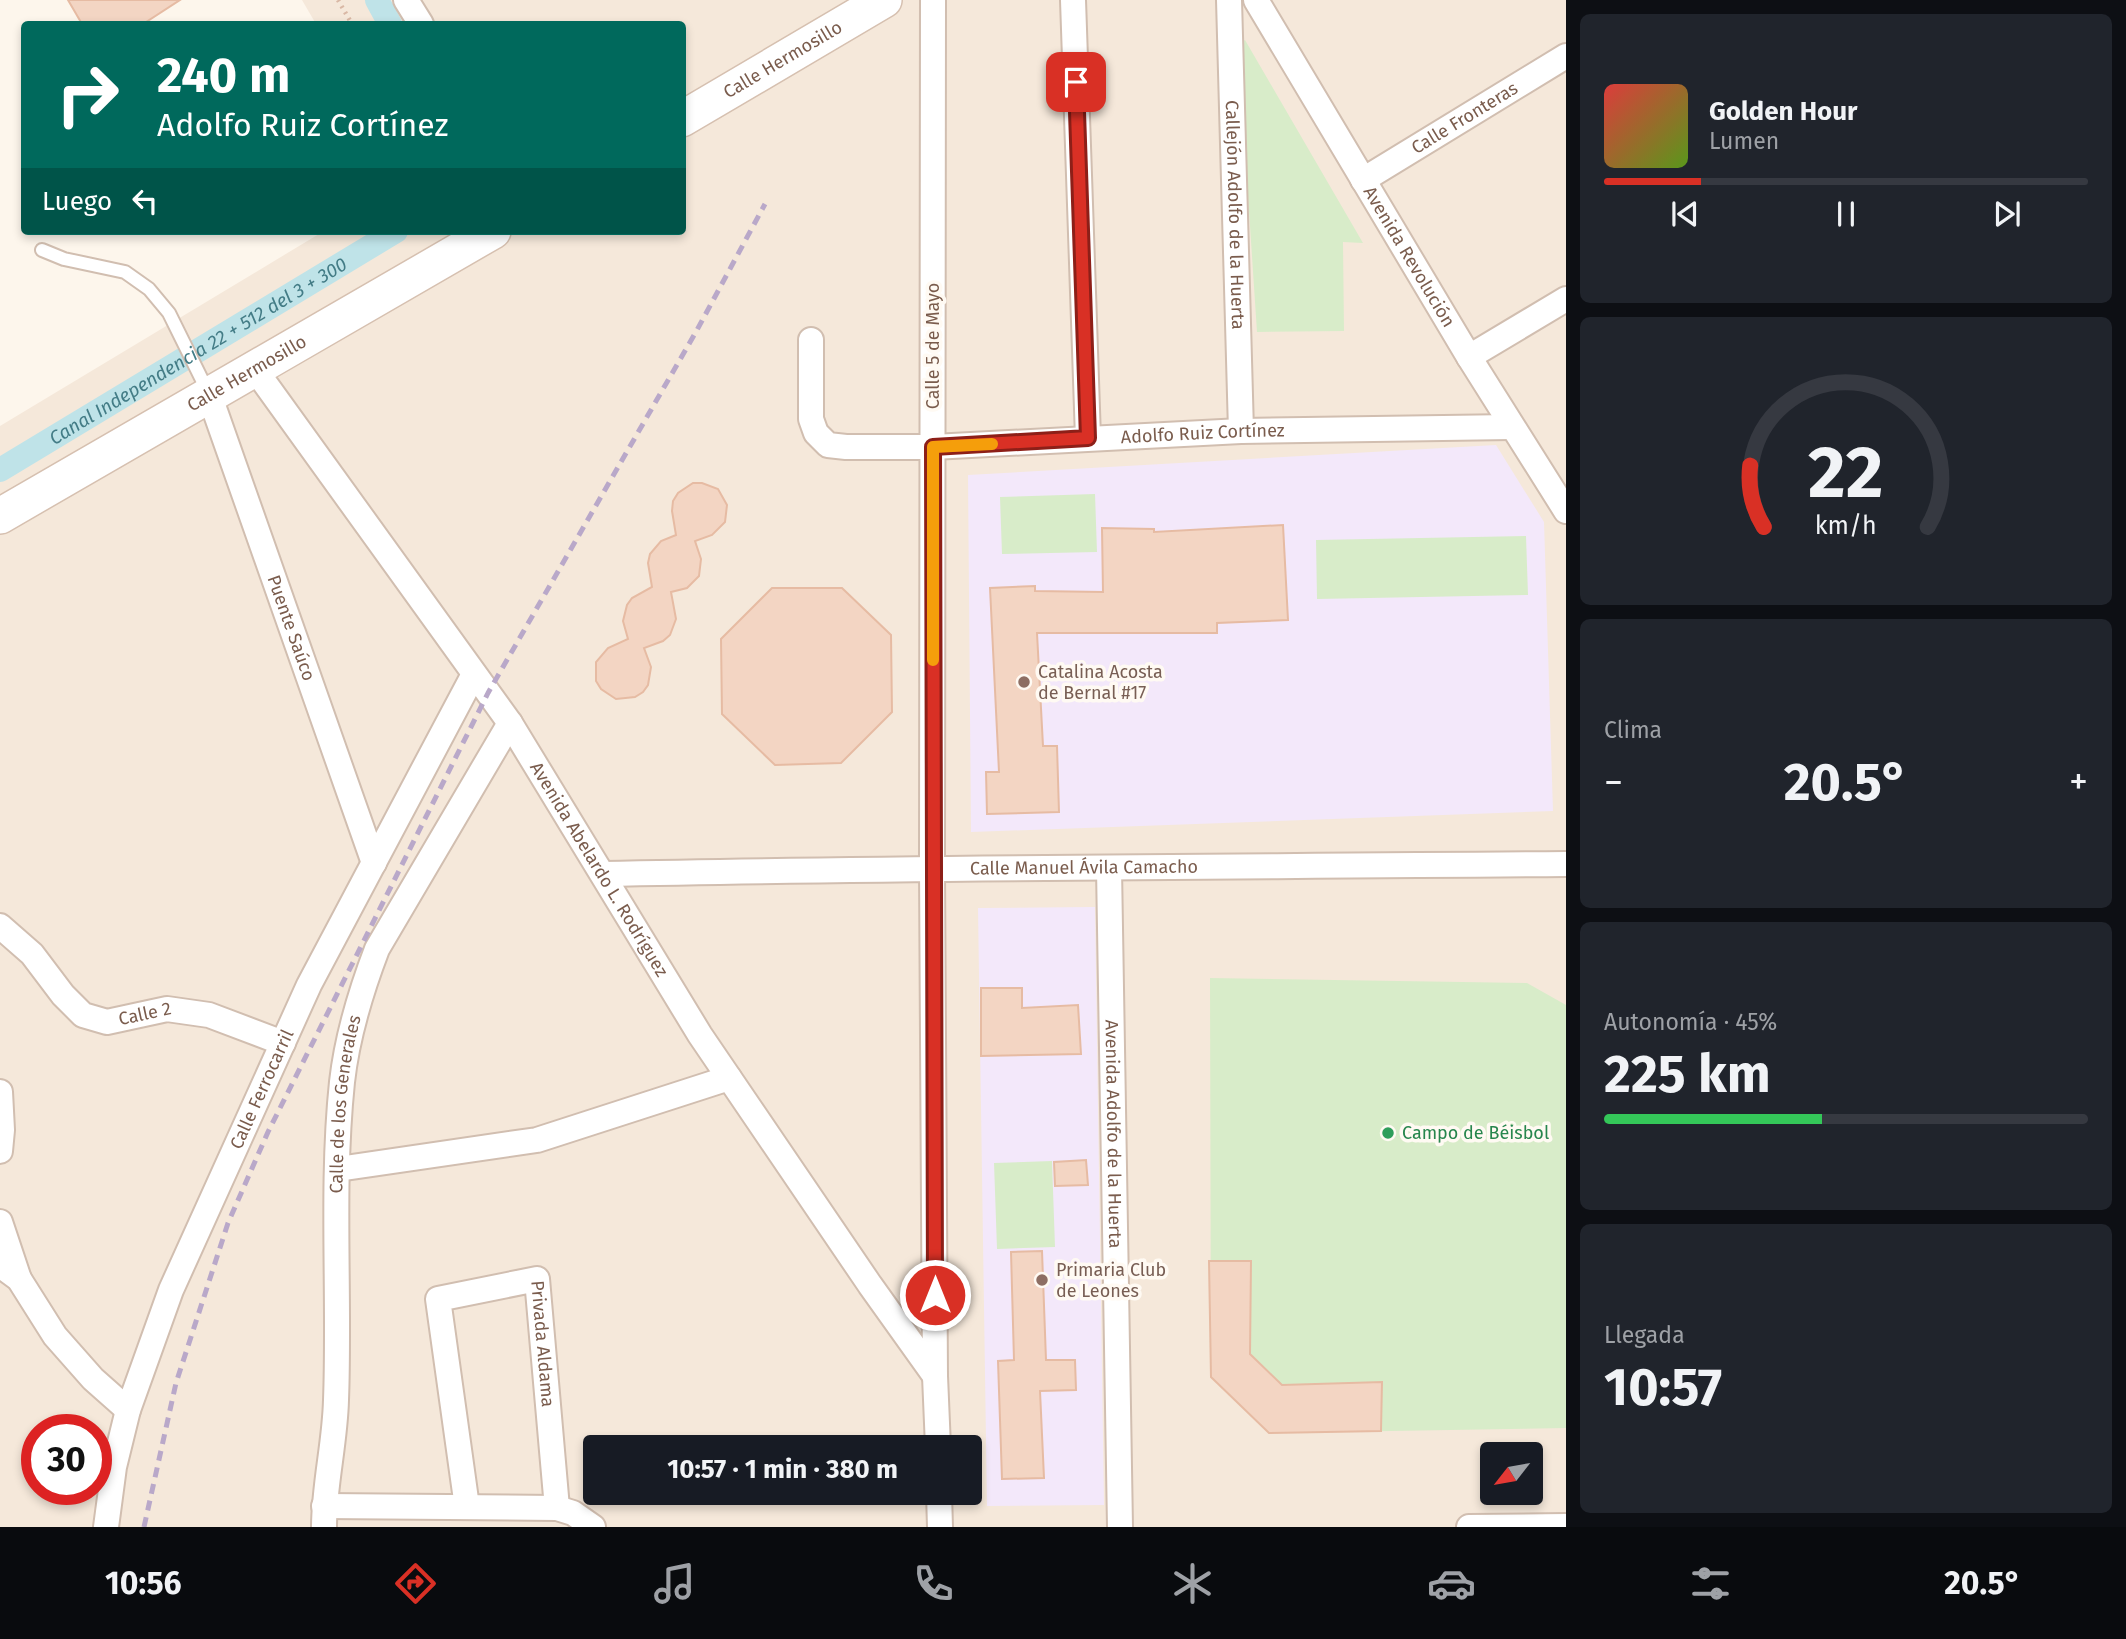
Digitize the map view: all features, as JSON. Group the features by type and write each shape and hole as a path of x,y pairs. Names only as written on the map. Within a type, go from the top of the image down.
{"street":[{"path":"406,0 419,21"},
{"name":"Calle Hermosillo","path":"686,117 884,0"},
{"name":"Calle 5 de Mayo","path":"933,0 932,867 937,1435"},
{"path":"1073,0 1088,438"},
{"name":"Callejón Adolfo de la Huerta","path":"1229,0 1241,431"},
{"name":"Avenida Revolución","path":"1256,0 1512,427 1566,511"},
{"name":"Calle Fronteras","path":"1363,180 1566,56"},
{"name":"Calle Hermosillo","path":"0,516 479,235"},
{"path":"1469,356 1566,299"},
{"name":"Adolfo Ruiz Cortínez","path":"811,340 811,419 816,433 828,445 933,447 1241,431 1512,427"},
{"name":"Avenida Abelardo L. Rodríguez","path":"254,368 510,723 700,1035 935,1376"},
{"name":"Puente Saúco","path":"209,393 374,863"},
{"name":"Calle Ferrocarril","path":"106,1527 114,1466 128,1410 171,1290 309,985 474,674"},
{"name":"Calle de los Generales","path":"324,1516 334,1449 342,1081 363,986 377,949 510,723"},
{"name":"Calle Manuel Ávila Camacho","path":"603,874 932,867 1566,864"},
{"name":"Avenida Adolfo de la Huerta","path":"1110,868 1120,1527"},
{"name":"Calle 2","path":"0,926 32,954 63,995 83,1015 107,1022 167,1009 209,1015 283,1043"},
{"path":"338,1169 537,1140 729,1078"},
{"path":"0,1092 0,1152"},
{"path":"0,1222 10,1272 55,1336 93,1379 128,1410"},
{"name":"Privada Aldama","path":"467,1507 438,1298 537,1279 557,1508"},
{"path":"939,1505 940,1527"},
{"path":"324,1516 467,1507 557,1508 573,1513 593,1527"},
{"path":"1469,1527 1566,1526"}],"lane":[{"path":"42,250 64,259 125,272 149,289 169,313 209,393"}],"path":[{"path":"338,0 350,21"}],"shaded area":[{"path":"302,0 1566,0 1566,1527 0,1527 0,426 317,235 686,235 686,21 314,21"},
{"path":"1496,445 1544,522 1553,811 971,832 968,475"},
{"name":"Primaria Club de Leones","path":"1095,907 1104,1505 987,1506 978,908"}],"green space":[{"path":"1245,40 1363,243 1343,242 1344,331 1257,332 1238,44"},
{"path":"1095,494 1097,552 1002,554 1000,497"},
{"path":"1526,536 1528,595 1317,599 1316,540"},
{"name":"Campo de Béisbol","path":"1210,978 1527,983 1566,1005 1566,1428 1269,1433 1211,1377"},
{"path":"1052,1161 1055,1247 997,1249 994,1163"}],"building":[{"path":"68,0 180,0 148,21 80,21"},
{"path":"693,483 702,483 718,489 727,505 725,522 712,535 695,541 701,559 699,576 687,588 671,592 676,619 670,635 663,641 644,648 651,667 648,685 635,697 616,699 601,689 596,681 596,662 608,648 628,639 623,621 627,605 632,598 652,587 648,563 650,554 661,541 676,535 673,501 678,493"},
{"path":"1283,525 1288,620 1217,623 1217,633 1037,633 1043,746 1057,746 1059,812 987,814 986,772 999,772 990,588 1035,586 1035,591 1103,592 1102,528 1154,529 1154,532"},
{"path":"772,588 842,588 891,635 892,712 841,763 775,765 722,714 721,639"},
{"path":"981,988 1022,988 1022,1008 1078,1005 1081,1054 981,1056"},
{"path":"1086,1160 1088,1185 1055,1186 1054,1162"},
{"path":"1042,1251 1046,1360 1075,1360 1076,1390 1040,1391 1044,1478 1002,1479 998,1361 1014,1360 1011,1252"},
{"path":"1209,1261 1251,1261 1250,1354 1282,1385 1382,1382 1381,1431 1269,1433 1211,1377"}],"waterway":[{"name":"Canal Independencia 22 + 512 del 3 + 300","path":"377,0 388,21"},
{"name":"Canal Independencia 22 + 512 del 3 + 300","path":"0,470 389,235"}],"railway":[{"path":"144,1527 176,1383 228,1223 268,1132 488,693 697,330 765,204"}],"slow traffic":[{"path":"933,660 933,447 992,444"}],"place":[{"name":"Catalina Acosta de Bernal #17","path":"1024,682"},
{"name":"Campo de Béisbol","path":"1388,1133"},
{"name":"Primaria Club de Leones","path":"1042,1280"}],"route":[{"path":"935,1295 933,447 1088,438 1076,82"}]}
